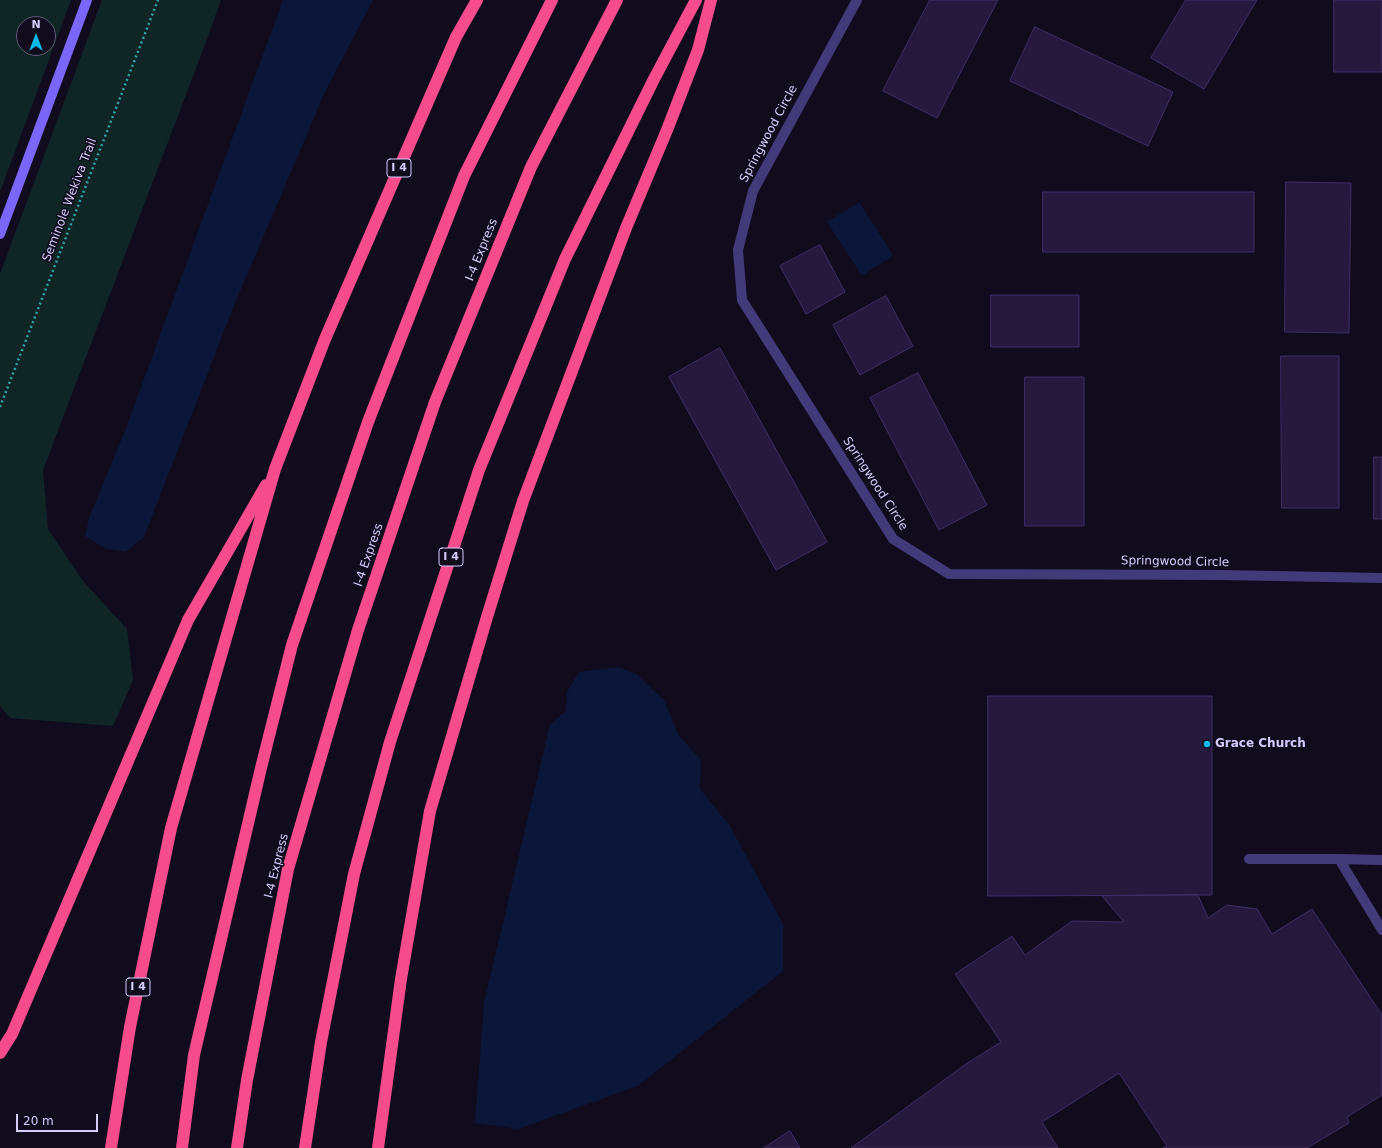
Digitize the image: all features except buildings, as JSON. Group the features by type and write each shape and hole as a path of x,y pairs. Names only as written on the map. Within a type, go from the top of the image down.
{"highway":[{"name":"I 4","path":"111,1148 130,1027 171,828 275,469 332,324 456,37 477,0"},
{"path":"182,1148 194,1055 261,768 292,645 368,422 464,176 552,0"},
{"name":"I-4 Express","path":"237,1148 247,1080 288,869 358,630 435,402 531,167 617,0"},
{"name":"I 4","path":"305,1148 322,1042 354,874 390,742 479,470 565,259 651,86 696,0"},
{"path":"378,1148 401,979 430,811 523,501 626,228 668,130 698,50 711,0"},
{"path":"0,1053 12,1034 188,620 275,469"}],"main road":[{"path":"0,234 87,0"}],"street":[{"name":"Springwood Circle","path":"857,0 753,191 738,250 742,300 893,539 949,574 1214,575 1382,578"},
{"path":"1249,859 1382,860"},
{"path":"1338,859 1382,930"}],"path":[{"name":"Seminole Wekiva Trail","path":"0,407 158,0"}],"green space":[{"path":"0,0 71,0 56,41 56,16 16,16 16,56 50,56 0,192"},
{"path":"102,0 221,0 43,470 48,529 83,581 127,629 133,680 113,726 10,718 0,706 0,274"}],"water":[{"path":"283,0 373,0 325,92 233,308 144,537 126,552 104,548 85,536 90,515 123,436"},
{"path":"859,202 893,255 862,276 827,222"},
{"path":"619,667 636,674 664,700 679,736 701,760 700,789 730,826 783,924 783,971 638,1086 518,1129 475,1123 484,1003 550,724 566,711 567,692 579,672"}],"place":[{"name":"Grace Church","path":"1207,744"}]}
